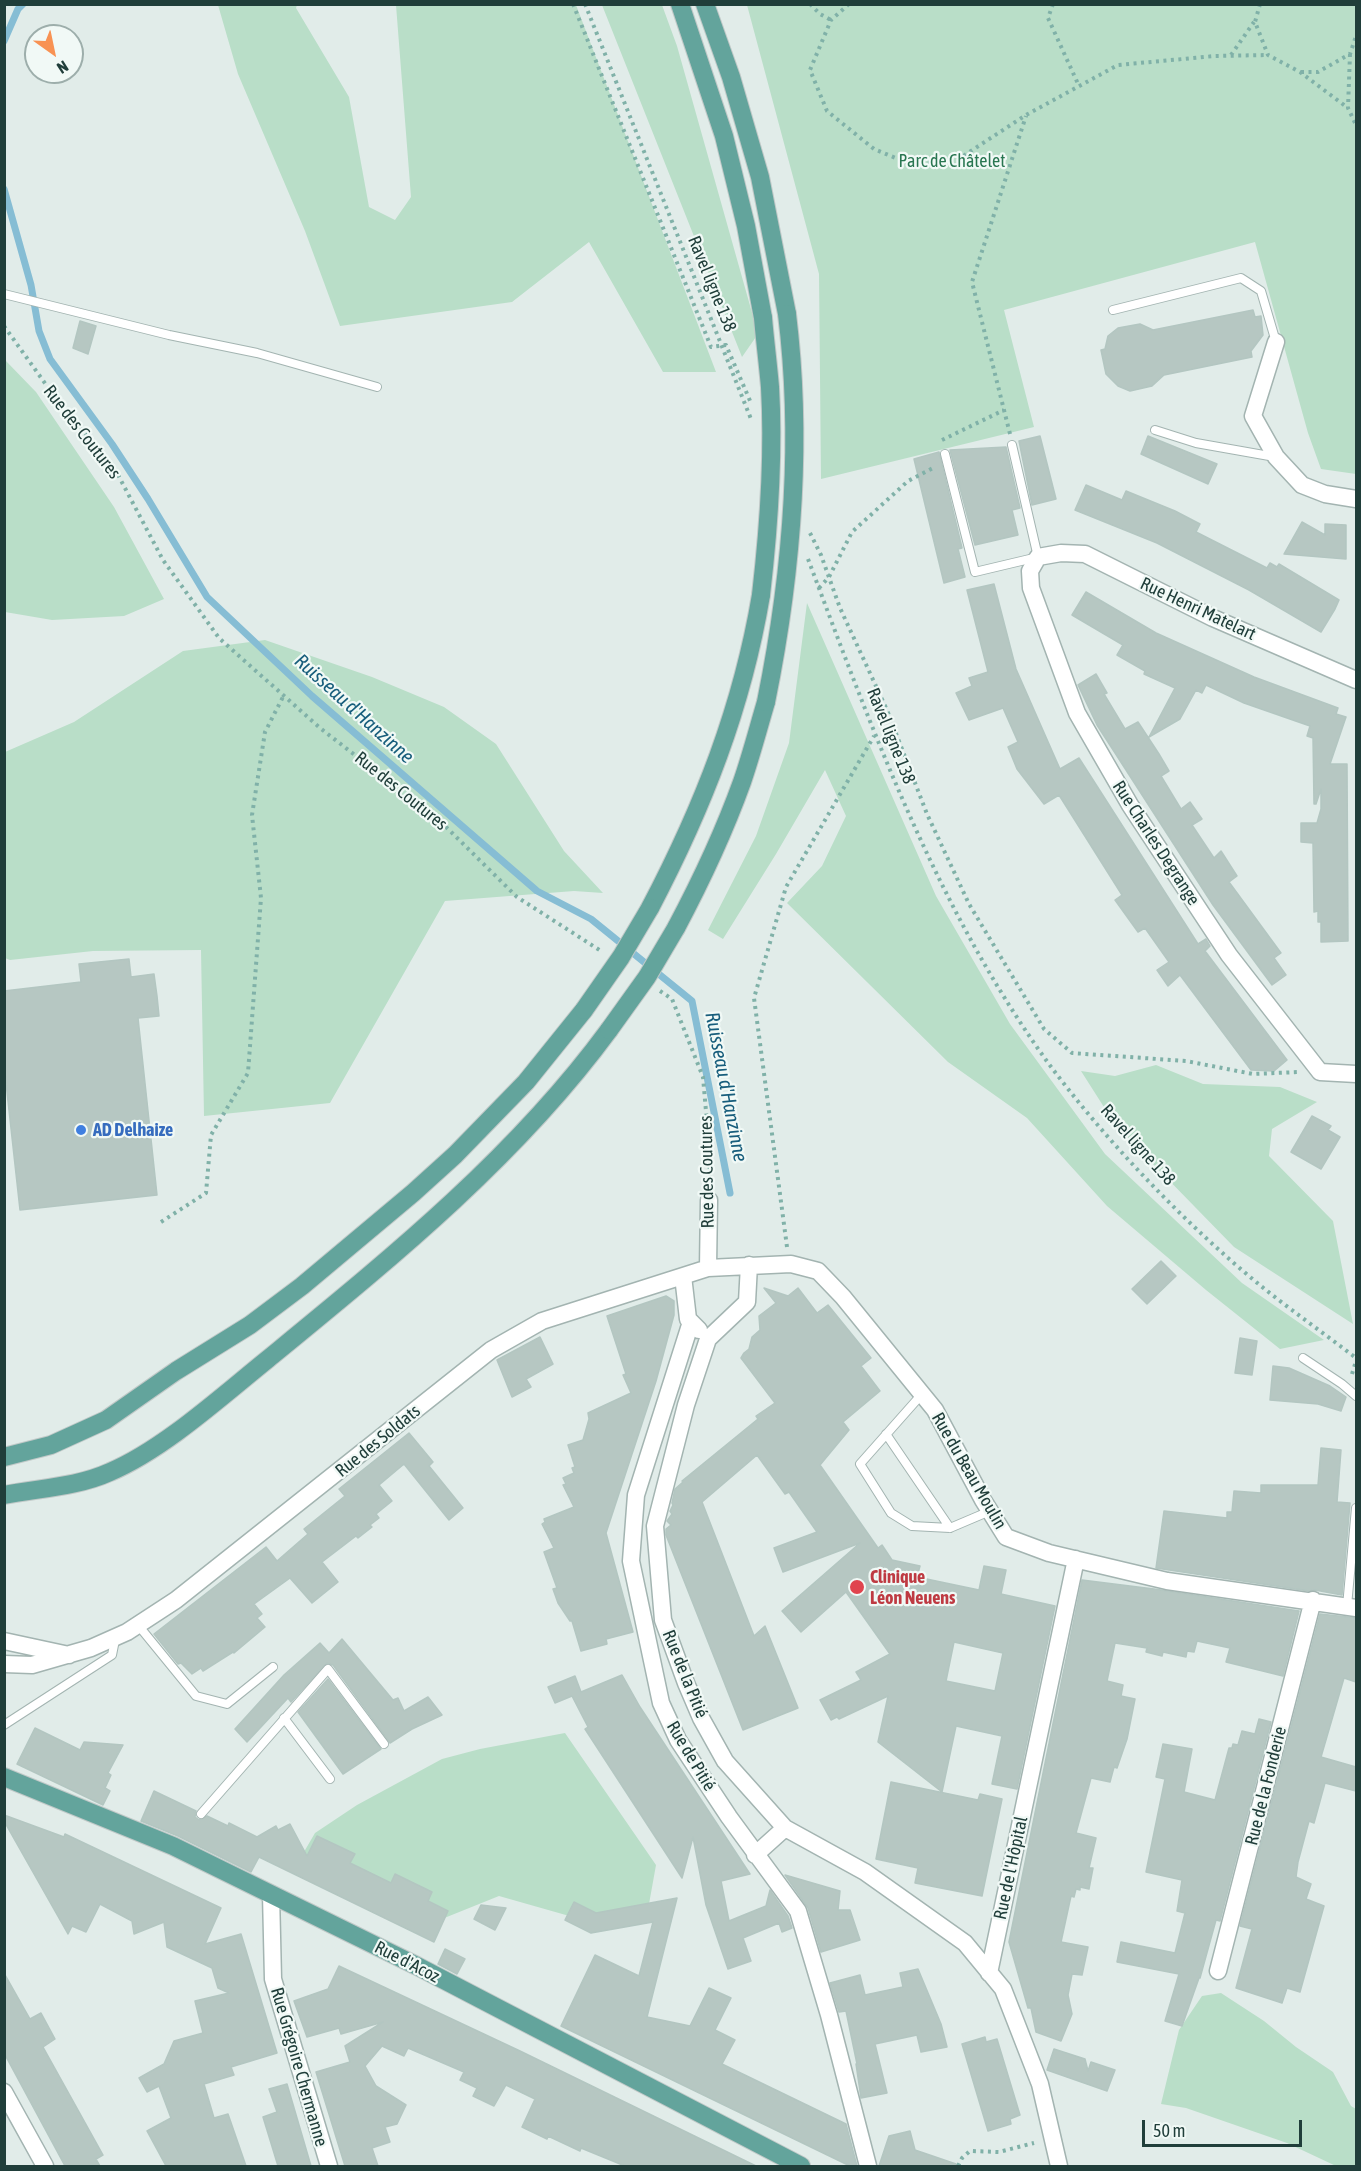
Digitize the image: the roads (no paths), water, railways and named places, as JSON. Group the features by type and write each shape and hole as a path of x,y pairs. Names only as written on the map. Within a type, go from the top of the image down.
{"main road":[{"path":"4,1457 51,1445 106,1420 176,1371 250,1325 302,1286 396,1208 455,1155 526,1082 584,1010 621,957 669,870 727,736 753,647 767,543 771,438 770,387 763,318 746,226 724,136 680,4"},
{"path":"4,1495 85,1482 135,1460 166,1439 326,1310 479,1178 558,1095 609,1030 647,977 698,886 742,782 766,702 782,615 793,495 794,381 787,314 760,177 705,4"},
{"name":"Rue d'Acoz","path":"4,1777 175,1844 417,1966 801,2166"}],"street":[{"path":"1276,342 1253,416 1276,457 1302,485 1325,494 1356,499"},
{"name":"Rue Henri Matelart","path":"1038,557 1061,553 1085,554 1213,618 1356,680"},
{"name":"Rue Charles Degrange","path":"1038,557 1029,571 1031,588 1077,713 1130,805 1229,955 1320,1072 1356,1074"},
{"name":"Rue des Coutures","path":"708,1268 709,1200"},
{"name":"Rue du Beau Moulin","path":"708,1268 791,1264 818,1271 935,1410 1006,1537 1049,1553 1167,1581 1352,1607"},
{"name":"Rue de la Pitié","path":"750,1265 747,1302 708,1339 686,1406 655,1526 663,1620 690,1692 725,1761 785,1828 866,1872 964,1943 989,1973"},
{"name":"Rue des Soldats","path":"4,1664 32,1665 70,1655 114,1640 138,1625 176,1600 491,1350 542,1322 708,1268"},
{"path":"683,1276 688,1319 708,1339"},
{"name":"Rue de Pitié","path":"691,1322 636,1494 631,1561 661,1703 678,1740 755,1855 798,1911 829,2015 868,2166"},
{"name":"Rue de l'Hôpital","path":"989,1973 1076,1560"},
{"name":"Rue de la Fonderie","path":"1218,1971 1313,1600"},
{"path":"4,1641 70,1655"},
{"path":"755,1855 785,1828"},
{"name":"Rue Grégoire Chermanne","path":"272,1894 273,1979 329,2166"},
{"path":"989,1973 1003,1989 1036,2074 1059,2166"},
{"path":"4,2092 45,2166"}],"lane":[{"path":"1113,310 1241,278 1261,291 1276,342"},
{"path":"4,294 169,335 256,353 377,387"},
{"path":"1155,430 1196,443 1276,457"},
{"path":"946,457 975,572 1038,557 1012,445"},
{"path":"1303,1358 1356,1396"},
{"path":"922,1394 860,1464 891,1513 912,1526 950,1528 990,1511"},
{"path":"886,1434 950,1528"},
{"path":"1352,1607 1356,1508"},
{"path":"138,1625 196,1696 227,1704 273,1667"},
{"path":"4,1725 112,1655 114,1640"},
{"path":"201,1814 328,1668 384,1744"},
{"path":"284,1718 330,1779"}],"waterway":[{"name":"Ruisseau d'Hanzinne","path":"4,41 18,9 23,4"},
{"name":"Ruisseau d'Hanzinne","path":"4,189 31,285 39,331 50,359 112,444 207,597 312,696 537,891 591,919 692,1001 730,1193"}],"place":[{"name":"AD Delhaize","path":"81,1130"},
{"name":"Clinique Léon Neuens","path":"857,1587"}],"park label":[{"name":"Parc de Châtelet","path":"952,161"}]}
